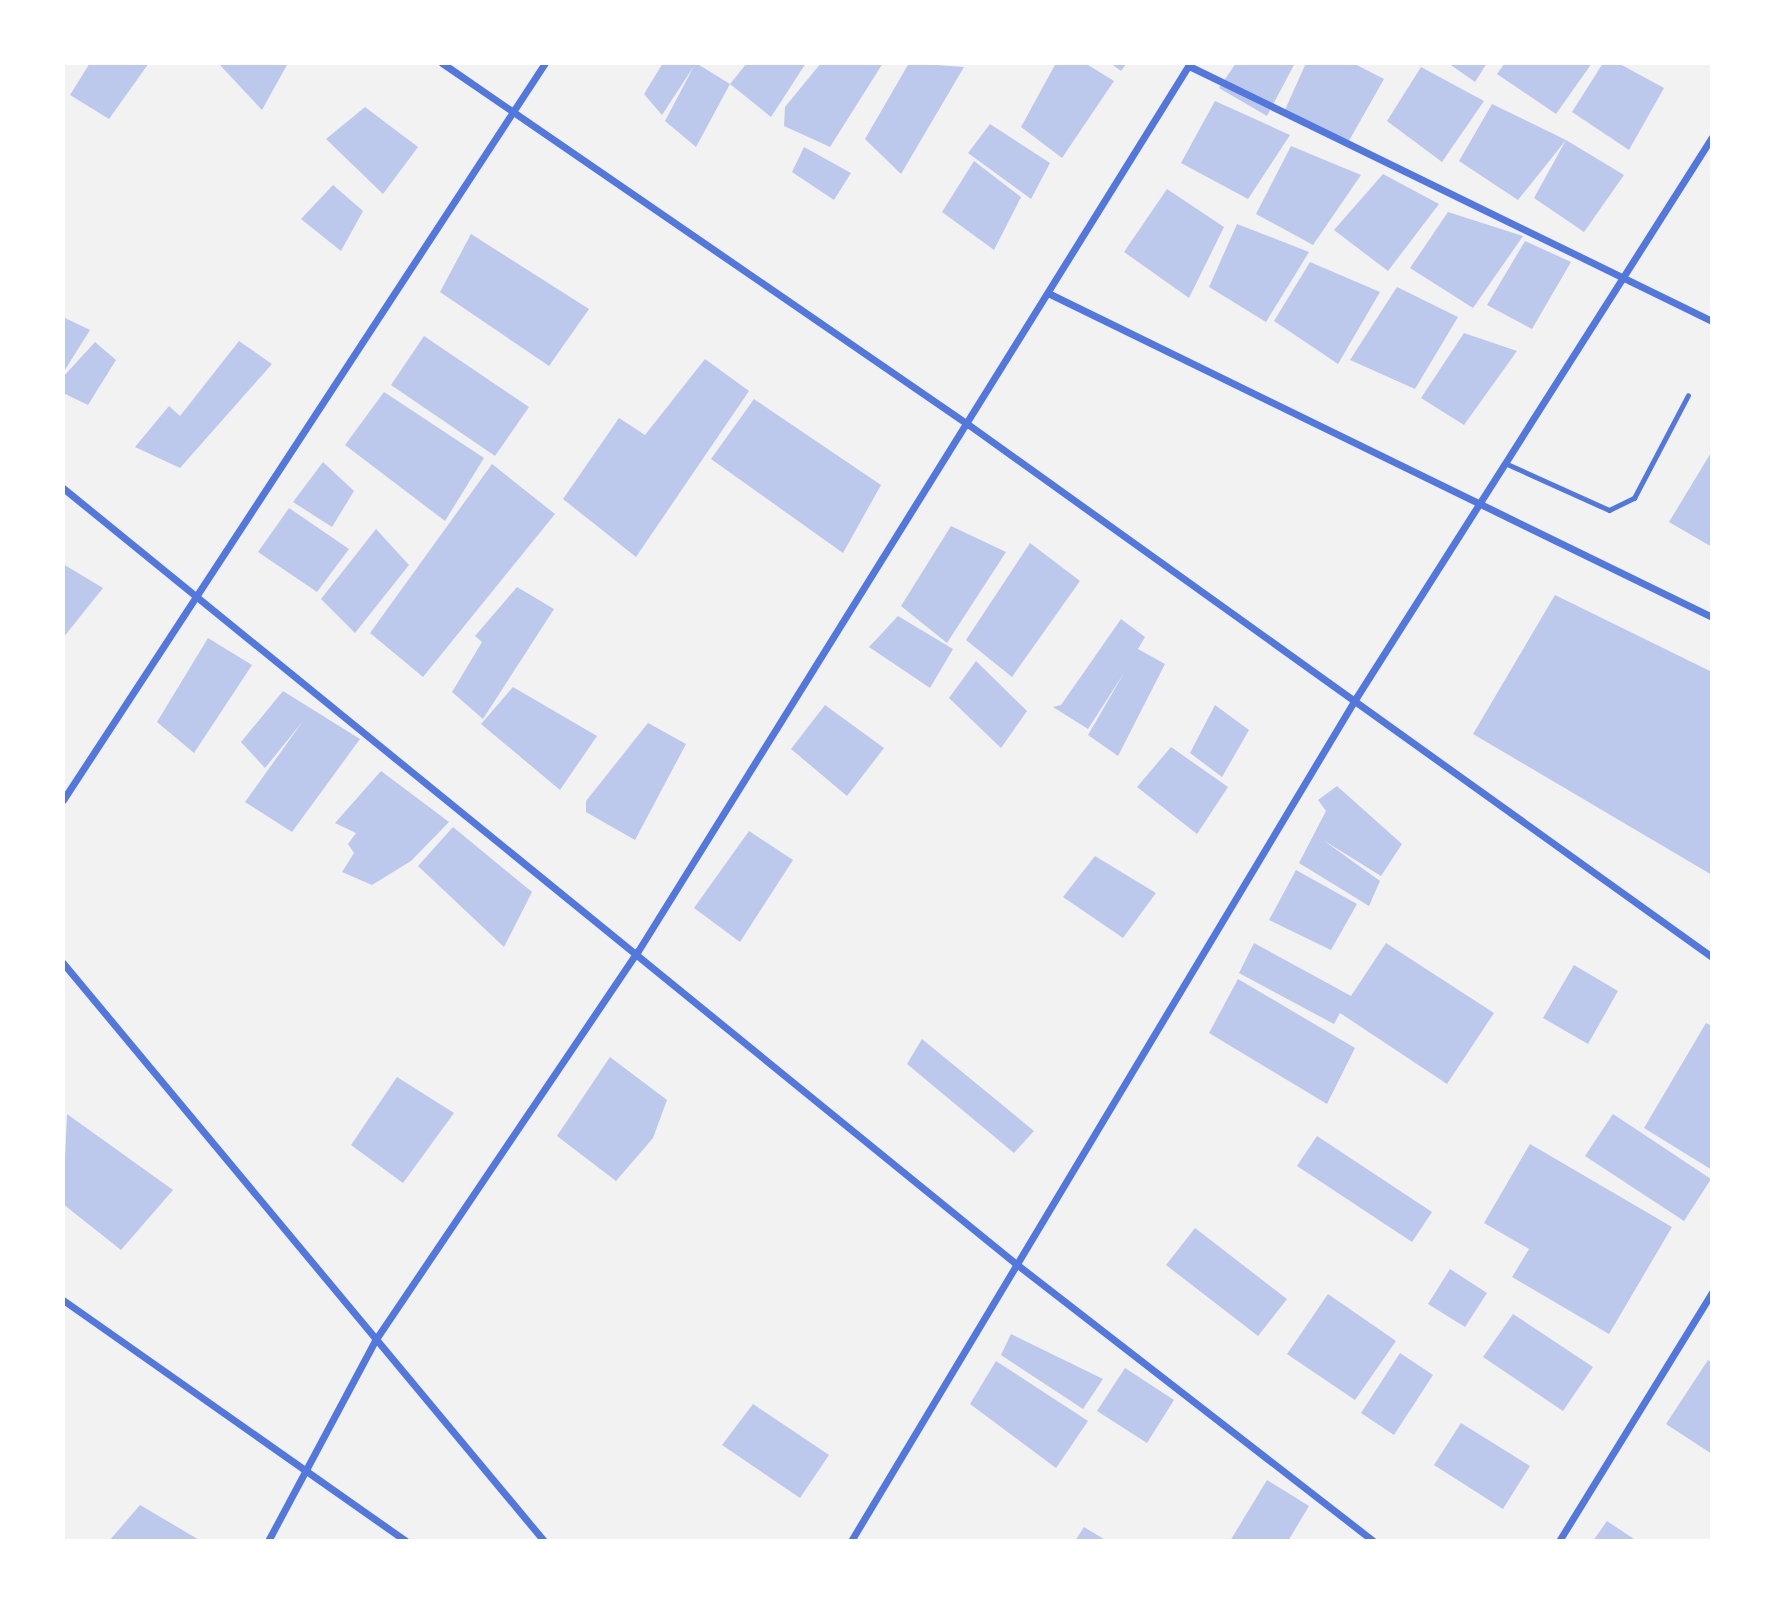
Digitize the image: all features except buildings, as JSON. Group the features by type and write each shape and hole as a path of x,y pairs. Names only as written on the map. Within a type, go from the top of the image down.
{"street":[{"path":"442,63 968,425 1356,698 1712,957"},
{"path":"63,800 545,63"},
{"path":"268,1541 308,1474 376,1339 638,951 1050,294 1190,64 1712,321"},
{"path":"851,1541 1015,1263 1356,698 1480,509 1621,277 1712,137"},
{"path":"1050,294 1480,509 1712,617"},
{"path":"63,488 197,592 638,951 1015,1263 1373,1541"},
{"path":"63,963 544,1541"},
{"path":"1559,1541 1712,1292"},
{"path":"63,1300 406,1541"}],"lane":[{"path":"1507,464 1609,510 1634,498 1688,395"}]}
